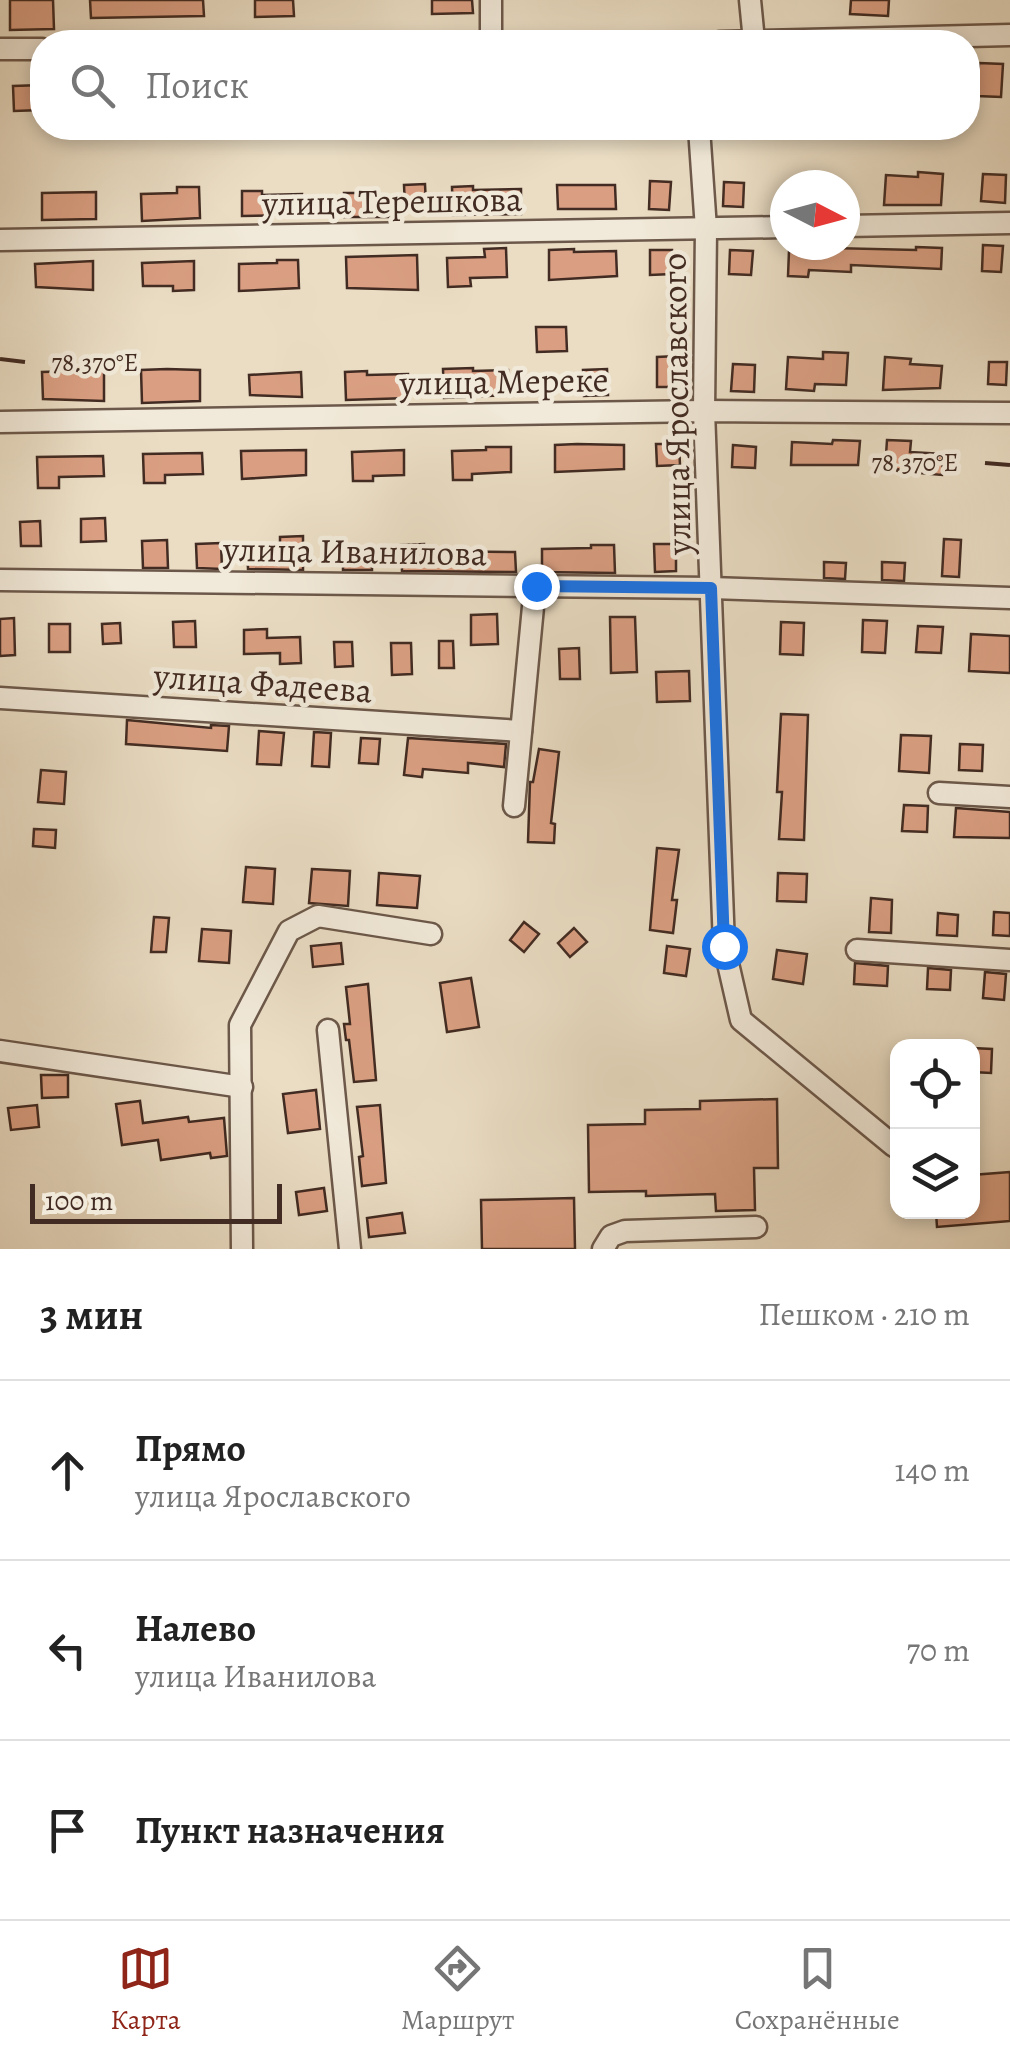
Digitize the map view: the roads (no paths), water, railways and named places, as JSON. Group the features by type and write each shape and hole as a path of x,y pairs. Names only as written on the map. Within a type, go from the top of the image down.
{"street":[{"path":"490,0 491,30"},
{"path":"750,0 753,30"},
{"path":"980,36 1010,35"},
{"path":"0,49 30,49"},
{"name":"улица Ярославского","path":"700,140 706,229 704,411 724,946 741,1020 890,1143"},
{"path":"860,226 1010,223"},
{"name":"улица Терешкова","path":"0,240 770,227"},
{"name":"улица Мереке","path":"0,422 704,411 1010,413"},
{"name":"улица Иванилова","path":"0,580 711,588 1010,598"},
{"path":"514,806 536,586"},
{"name":"улица Фадеева","path":"0,698 521,731"},
{"path":"939,792 1010,797"},
{"path":"242,1249 240,1025 290,931 318,916 431,934"},
{"path":"857,950 1010,960"},
{"path":"328,1030 350,1249"},
{"path":"0,1051 242,1087"},
{"path":"603,1249 612,1236 625,1231 756,1227"}]}
